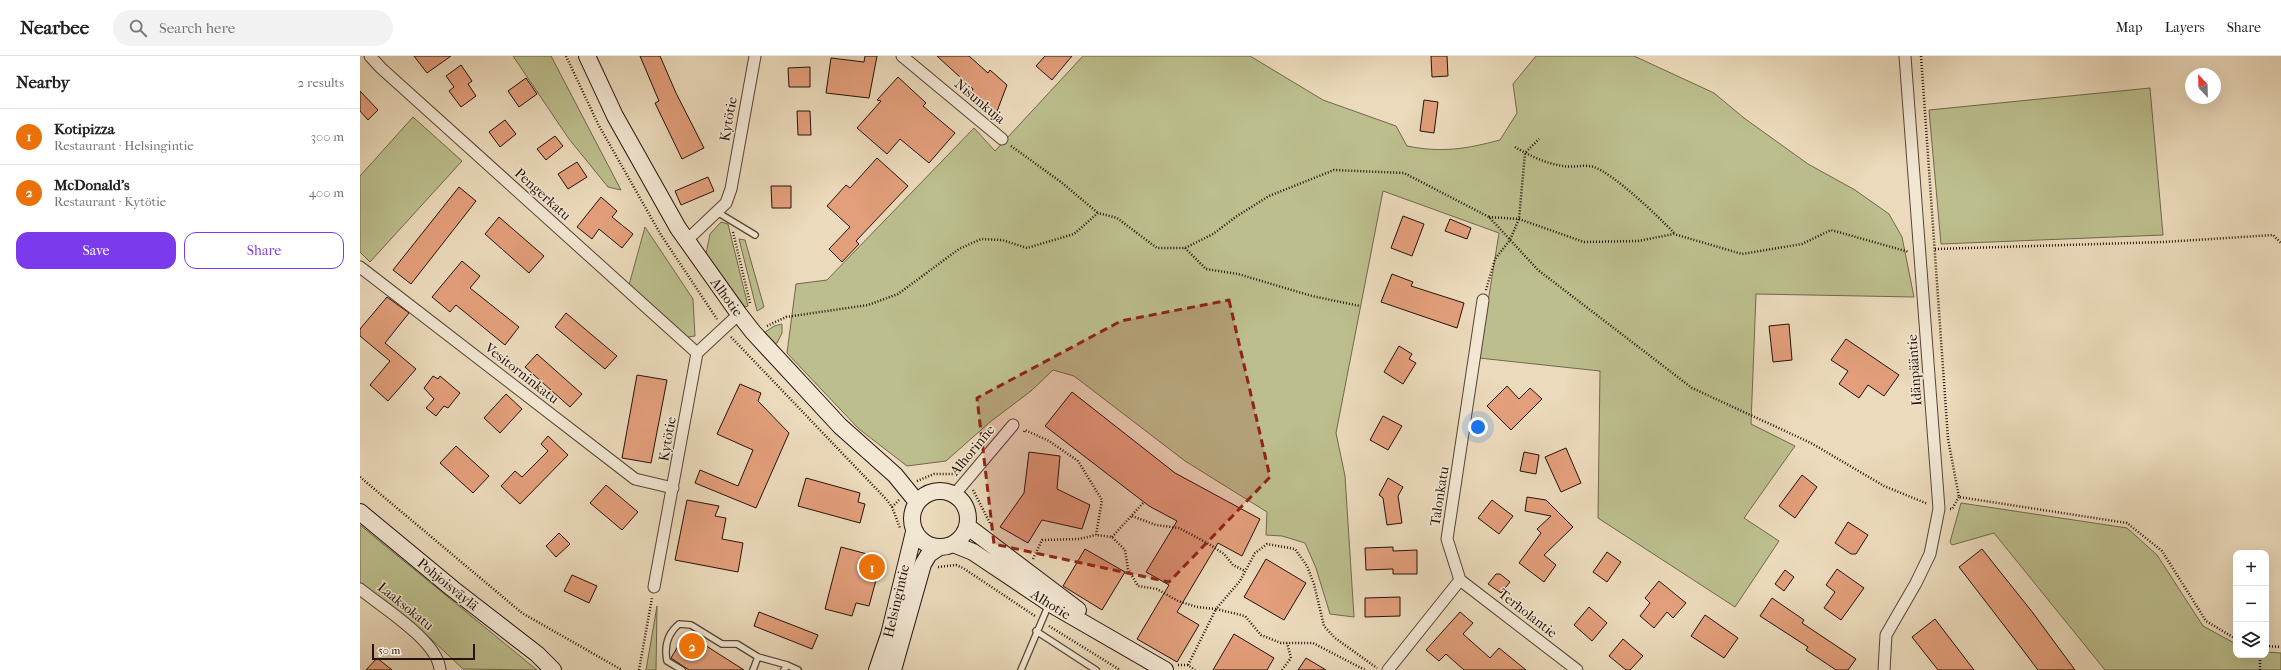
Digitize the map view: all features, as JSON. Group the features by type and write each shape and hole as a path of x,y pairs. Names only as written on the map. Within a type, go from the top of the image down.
{"street":[{"name":"Pengerkatu","path":"370,56 381,68 697,353"},
{"name":"Alhotie","path":"587,56 615,116 686,241 745,312 753,332 840,426 895,475 912,496"},
{"name":"Kytötie","path":"686,241 726,203 731,189 755,56"},
{"name":"Nisunkuja","path":"902,56 1002,139"},
{"name":"Idänpääntie","path":"1884,670 1886,635 1916,583 1930,554 1939,509 1905,56"},
{"name":"Vesitorninkatu","path":"360,267 635,479 673,488"},
{"name":"Talonkatu","path":"1460,580 1447,539 1483,300"},
{"path":"697,353 723,329 745,312"},
{"name":"Kytötie","path":"654,587 697,353"},
{"name":"Alhorinne","path":"954,495 1013,425"},
{"path":"935,491 946,491 954,495 966,509 967,526 962,537 954,544 938,548 928,546 907,531 911,515 912,496 927,494 935,491"},
{"name":"Pohjoisväylä","path":"360,512 453,589 537,654 553,670"},
{"name":"Alhotie","path":"967,526 1052,598"},
{"name":"Helsingintie","path":"877,670 889,635 907,531"},
{"name":"Alhotie","path":"954,544 973,552 1052,598 1150,663 1165,670"},
{"name":"Helsingintie","path":"893,670 923,564 929,554 938,548"},
{"path":"1388,670 1460,580"},
{"name":"Terholantie","path":"1460,580 1577,670"},
{"name":"Laaksokatu","path":"360,589 426,641 439,661 440,670"},
{"name":"Pohjoisväylä","path":"537,654 565,670"}],"lane":[{"path":"717,212 755,235"},
{"path":"1021,670 1036,631 1052,598"},
{"path":"682,670 667,660 665,649 673,629 679,624 691,625 722,644 737,644 758,657 798,670"},
{"path":"1036,631 1096,670"},
{"path":"753,670 758,657"}],"path":[{"path":"566,56 598,124 661,235 723,329 892,507 907,531"},
{"path":"1002,139 1061,182 1098,214 1117,218 1157,248 1185,248 1213,234 1237,216 1269,196 1334,170 1404,173 1488,217 1538,270 1692,388 1811,443 1884,486 1939,509 1952,509 1959,497 1948,439 1921,56"},
{"path":"1483,300 1495,259 1510,240 1518,219 1525,153 1538,139"},
{"path":"1515,147 1525,153 1563,166 1592,166 1605,172 1674,234 1742,254 1802,244 1831,230 1920,256"},
{"path":"740,347 753,332 786,317 868,305 898,294 958,249 981,239 1002,240 1027,248 1074,234 1098,214"},
{"path":"1488,217 1518,219 1584,242 1638,241 1674,234"},
{"path":"730,219 745,312"},
{"path":"1935,249 2164,242 2273,235 2281,243"},
{"path":"1185,248 1206,269 1238,274 1312,296 1360,306"},
{"path":"1020,436 1025,430 1049,441 1078,461 1102,500 1096,535"},
{"path":"892,507 912,496 923,477 934,474 957,474 967,480 992,527 983,539"},
{"path":"360,478 522,613 622,670"},
{"path":"1959,497 2128,523 2162,551 2206,621 2233,637"},
{"path":"1112,537 1144,502"},
{"path":"1132,516 1156,524 1179,528 1209,544 1224,554 1232,565 1245,571"},
{"path":"1032,561 1042,540 1079,539 1096,535 1112,537 1125,550 1128,569 1138,586 1157,589 1178,601 1197,607 1216,609 1245,616 1261,635 1281,643 1313,643 1365,670"},
{"path":"1195,670 1188,665 1216,609 1240,581 1255,554 1267,544 1295,549 1307,566 1314,584 1324,626 1335,638 1380,670"},
{"path":"963,568 973,552"},
{"path":"933,569 942,565 956,565 963,568 1120,670"},
{"path":"639,670 654,587"},
{"path":"1282,670 1291,658 1287,643"},
{"path":"2269,646 2281,647"},
{"path":"2260,658 2260,670"}],"highlighted area":[{"path":"1229,300 1270,477 1169,582 994,544 977,398 1121,321"}],"green space":[{"path":"513,56 551,56 621,190 608,187 569,139"},
{"path":"1083,56 1250,56 1323,100 1396,126 1407,146 1443,150 1465,148 1500,140 1517,113 1513,84 1536,56 1634,56 1714,93 1744,118 1808,164 1855,190 1889,214 1902,237 1914,297 1756,294 1751,424 1795,446 1744,518 1779,541 1735,607 1598,518 1600,371 1479,358 1499,233 1383,191 1336,433 1345,476 1354,617 1330,614 1316,568 1305,543 1282,536 1266,535 1267,512 1185,461 1074,376 1053,370 1031,391 990,422 946,461 907,466 859,429 787,353 796,284 827,280 974,128 995,151"},
{"path":"2150,88 2163,235 1941,244 1929,110"},
{"path":"413,117 462,161 370,262 360,252 360,176"},
{"path":"721,222 728,224 748,306 745,307 706,254 710,234"},
{"path":"645,227 693,299 695,336 688,337 629,285"},
{"path":"739,239 745,240 764,307 757,311"},
{"path":"782,324 782,333 777,343 774,344 764,333 774,326"},
{"path":"1961,503 2127,528 2157,555 2203,626 2233,642 2233,658 2269,658 2269,652 2281,653 2281,670 2105,670 1994,533 1952,545 1950,542"},
{"path":"360,525 537,670 463,669 430,638 360,583"},
{"path":"657,606 656,670 646,670"}],"building":[{"path":"414,56 451,56 427,73"},
{"path":"640,56 660,56 676,93 704,148 682,159 655,103 659,101"},
{"path":"865,56 877,56 869,98 826,93 831,58 864,62"},
{"path":"937,56 969,56 988,73 990,70 1007,85 996,114 971,92 973,89"},
{"path":"1045,56 1072,56 1052,80 1036,66"},
{"path":"1431,56 1447,56 1448,76 1432,77"},
{"path":"461,65 472,81 468,84 476,96 461,107 449,91 454,87 446,76"},
{"path":"810,67 810,87 789,87 788,68"},
{"path":"898,77 926,103 923,106 955,133 929,163 900,139 887,154 857,128 881,101 877,100"},
{"path":"526,78 537,94 519,107 508,91"},
{"path":"360,91 378,110 368,120 360,111"},
{"path":"1424,100 1438,102 1434,133 1420,131"},
{"path":"797,111 810,111 811,135 798,135"},
{"path":"505,120 516,134 500,147 489,132"},
{"path":"555,136 563,146 546,160 537,149"},
{"path":"877,158 908,186 856,241 859,244 842,262 829,249 850,227 827,206 846,185 850,188"},
{"path":"577,162 587,177 568,189 558,174"},
{"path":"708,177 714,191 681,205 675,191"},
{"path":"771,186 791,186 791,208 772,208"},
{"path":"459,187 476,201 411,284 393,270"},
{"path":"601,197 617,211 612,217 633,234 622,248 599,229 592,239 577,227"},
{"path":"1403,216 1424,224 1412,256 1391,248"},
{"path":"499,217 544,256 529,273 485,234"},
{"path":"1450,219 1471,228 1467,239 1445,231"},
{"path":"462,261 480,276 470,288 519,327 505,345 456,305 450,312 432,297"},
{"path":"1392,274 1413,282 1411,286 1464,303 1457,328 1381,302"},
{"path":"387,297 409,313 385,343 416,369 388,401 370,385 390,361 360,336 360,329"},
{"path":"566,313 617,356 605,369 555,327"},
{"path":"1789,324 1792,360 1773,362 1769,326"},
{"path":"1846,339 1899,375 1884,396 1868,385 1859,398 1839,384 1848,371 1831,360"},
{"path":"1399,346 1412,354 1409,359 1416,363 1403,384 1384,372"},
{"path":"537,354 582,394 570,407 525,367"},
{"path":"637,375 667,380 651,463 622,458"},
{"path":"433,376 438,379 440,376 460,393 448,408 444,406 436,416 426,408 434,399 424,388"},
{"path":"740,384 761,393 758,401 789,433 756,508 695,483 700,470 738,486 753,450 717,434"},
{"path":"1507,386 1519,399 1530,388 1542,399 1511,430 1487,406"},
{"path":"1072,392 1175,473 1260,519 1242,556 1218,543 1177,612 1199,625 1177,662 1137,639 1169,585 1146,572 1177,521 1149,506 1045,426"},
{"path":"506,394 522,409 500,433 484,418"},
{"path":"1383,416 1402,426 1388,450 1370,440"},
{"path":"548,436 568,455 520,504 501,486 515,471 522,477 548,451 541,444"},
{"path":"456,446 489,476 473,493 440,463"},
{"path":"1566,448 1581,483 1561,492 1545,457"},
{"path":"1029,452 1060,456 1057,489 1090,505 1082,529 1042,520 1028,543 1000,527 1024,493"},
{"path":"1524,452 1539,455 1536,474 1520,471"},
{"path":"1802,475 1817,487 1795,518 1779,506"},
{"path":"806,478 860,493 858,502 865,504 860,523 798,506"},
{"path":"1388,478 1403,487 1398,496 1402,523 1387,525 1383,498 1379,495"},
{"path":"606,485 638,512 622,530 590,503"},
{"path":"1527,497 1546,500 1573,527 1544,555 1556,565 1544,582 1519,563 1541,533 1537,529 1551,516 1525,511"},
{"path":"687,500 719,506 715,516 726,518 722,539 743,543 738,572 675,560"},
{"path":"1492,500 1513,516 1499,534 1478,518"},
{"path":"1848,522 1868,535 1856,554 1851,554 1835,543"},
{"path":"559,533 570,544 556,557 546,546"},
{"path":"841,547 882,558 869,606 856,603 852,616 825,609"},
{"path":"1393,547 1393,551 1417,550 1417,574 1393,574 1393,569 1366,570 1365,548"},
{"path":"1085,549 1125,572 1102,610 1063,586"},
{"path":"1982,549 2033,613 2075,670 2038,670 1959,567"},
{"path":"1607,552 1621,562 1607,582 1593,572"},
{"path":"1266,559 1306,583 1284,620 1244,597"},
{"path":"1837,569 1864,588 1841,620 1824,608 1835,592 1826,585"},
{"path":"1785,570 1794,577 1784,591 1775,584"},
{"path":"1496,574 1500,574 1510,582 1501,593 1488,584"},
{"path":"572,575 597,586 589,603 564,591"},
{"path":"1659,581 1686,603 1673,618 1667,612 1654,628 1640,616 1650,603 1645,598"},
{"path":"1400,597 1400,616 1365,617 1365,598"},
{"path":"1772,598 1804,620 1802,623 1856,659 1848,670 1836,670 1806,650 1808,647 1760,616"},
{"path":"1589,607 1607,623 1592,641 1574,625"},
{"path":"759,612 818,635 812,649 754,626"},
{"path":"1460,612 1473,623 1463,634 1490,658 1499,648 1526,670 1464,670 1446,654 1439,661 1426,650"},
{"path":"1705,615 1738,638 1724,658 1691,636"},
{"path":"1935,619 1974,670 1938,670 1912,637"},
{"path":"686,633 744,670 689,670 671,658"},
{"path":"1234,634 1274,658 1267,670 1213,670"},
{"path":"1623,639 1643,656 1630,670 1626,670 1609,656"},
{"path":"377,658 392,670 366,670"},
{"path":"1306,658 1326,670 1298,670"}],"place":[{"name":"Kotipizza","path":"872,567"},
{"name":"McDonald's","path":"692,646"}]}
